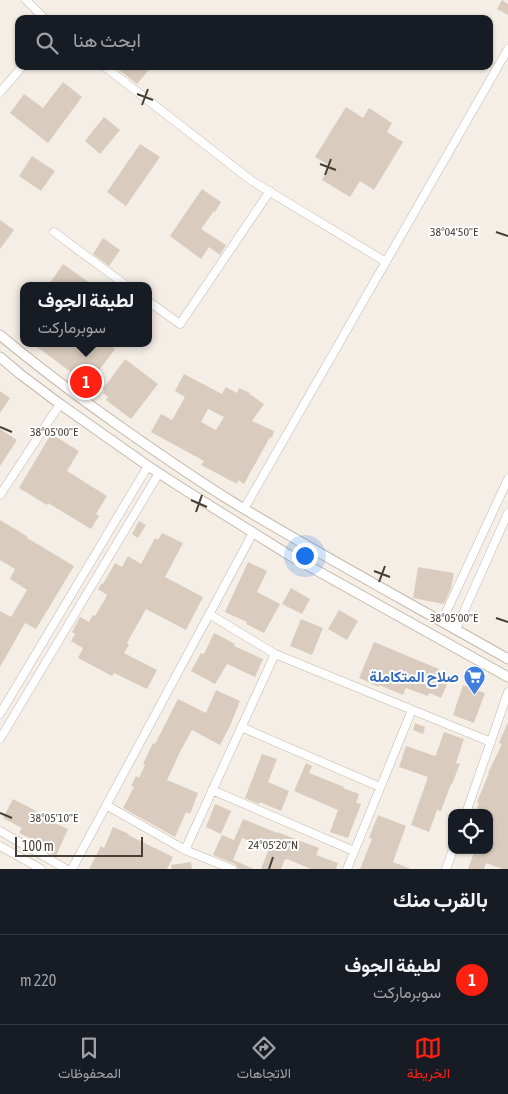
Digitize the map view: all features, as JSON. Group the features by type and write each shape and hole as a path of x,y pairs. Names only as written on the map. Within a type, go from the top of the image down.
{"street":[{"path":"26,0 41,15"},
{"path":"244,509 508,48"},
{"path":"0,92 19,70"},
{"path":"109,70 252,181 386,262"},
{"path":"152,304 180,324 270,191"},
{"path":"54,232 122,282"},
{"path":"0,335 33,362 139,440 244,509 298,542 508,658"},
{"path":"0,357 60,404 148,466 289,555 508,677"},
{"path":"0,495 3,485 60,404"},
{"path":"0,714 148,466"},
{"path":"0,739 159,473"},
{"path":"442,622 508,479"},
{"path":"456,629 508,513"},
{"path":"72,869 253,532"},
{"path":"209,614 275,654 491,742"},
{"path":"185,850 275,654"},
{"path":"467,809 508,692"},
{"path":"346,869 412,710"},
{"path":"242,727 380,787"},
{"path":"212,790 354,851"},
{"path":"106,805 185,850 232,869"},
{"path":"0,832 66,869"},
{"path":"0,846 40,869"},
{"path":"446,869 452,854"}],"building":[{"path":"502,0 508,4 508,15 497,9"},
{"path":"119,70 149,70 137,84"},
{"path":"63,82 82,97 48,143 10,113 24,94 43,108"},
{"path":"346,107 363,118 369,108 392,123 387,132 403,142 374,190 360,181 350,197 322,180 330,166 315,157"},
{"path":"104,117 120,130 100,154 85,141"},
{"path":"140,144 160,157 126,206 107,192"},
{"path":"32,156 55,171 41,191 19,176"},
{"path":"202,189 221,202 201,229 226,245 220,255 209,247 201,259 170,236"},
{"path":"0,220 14,230 0,249"},
{"path":"103,238 120,250 109,266 93,254"},
{"path":"63,264 88,282 51,282"},
{"path":"37,347 113,347 115,349 88,385"},
{"path":"125,359 158,384 131,419 106,400 108,397 103,393 105,390 103,389"},
{"path":"184,374 222,394 226,387 237,393 239,388 250,393 264,404 252,421 274,431 272,438 270,437 244,484 238,480 237,484 201,465 204,461 151,432 161,414 172,420 185,397 175,391","holes":["208,409 224,417 216,430 201,422"]},
{"path":"0,391 10,398 0,413"},
{"path":"0,429 17,440 0,466"},
{"path":"51,434 79,451 67,471 107,496 96,514 99,516 91,529 19,488"},
{"path":"0,520 74,566 36,629 25,623 0,667 0,611 11,617 27,590 10,579 15,569 0,560"},
{"path":"139,521 146,525 138,538 132,534"},
{"path":"162,533 183,543 165,577 203,597 186,630 146,609 127,643 129,645 124,653 157,670 147,689 114,673 112,676 78,658 83,648 71,641 75,634 72,632 80,617 89,622 104,601 107,595 98,589 115,563 122,567 128,556 141,564 155,538 158,540"},
{"path":"248,562 267,571 257,592 280,604 264,633 246,624 247,622 225,612"},
{"path":"418,567 454,573 451,588 444,604 413,598"},
{"path":"291,588 310,599 302,614 282,604"},
{"path":"339,610 358,621 347,640 328,629"},
{"path":"301,619 323,628 312,655 290,646"},
{"path":"214,633 235,644 234,646 263,659 255,677 227,664 215,684 191,671 201,653 204,654"},
{"path":"374,642 439,669 435,677 448,682 441,698 429,693 428,696 406,688 403,695 359,678"},
{"path":"463,685 485,693 474,723 453,715"},
{"path":"216,690 240,701 220,745 192,730 180,752 167,780 198,793 190,814 186,812 175,837 123,808 134,787 131,786 136,776 139,778 153,743 155,744 178,699 206,713"},
{"path":"508,722 508,869 486,863 484,869 468,869 474,854 493,854 493,809 477,809 479,803 477,802 488,773 502,744 499,743"},
{"path":"415,723 425,727 423,734 413,730"},
{"path":"444,732 464,739 456,763 460,764 441,811 437,810 429,832 411,825 428,777 399,767 406,746 435,756"},
{"path":"262,754 277,759 268,782 289,791 281,811 245,798"},
{"path":"306,763 312,766 309,773 359,794 356,803 361,804 348,838 330,832 338,810 294,791"},
{"path":"13,799 36,811 35,814 68,829 56,856 42,849 44,845 19,833 22,828 3,818"},
{"path":"215,804 231,811 221,834 206,827"},
{"path":"378,815 406,826 393,862 411,869 360,869 372,839 369,838"},
{"path":"243,819 319,848 316,855 338,863 336,869 311,869 285,859 281,869 261,869 269,849 242,838 233,860 254,869 238,869 235,864 213,855 222,835 234,840"},
{"path":"113,827 173,857 167,869 89,869 101,846 104,848"},
{"path":"191,862 192,869 172,869 171,865"}],"place":[{"name":"لطيفة الجوف","path":"86,382"},
{"name":"صلاح المتكاملة","path":"475,696"}]}
